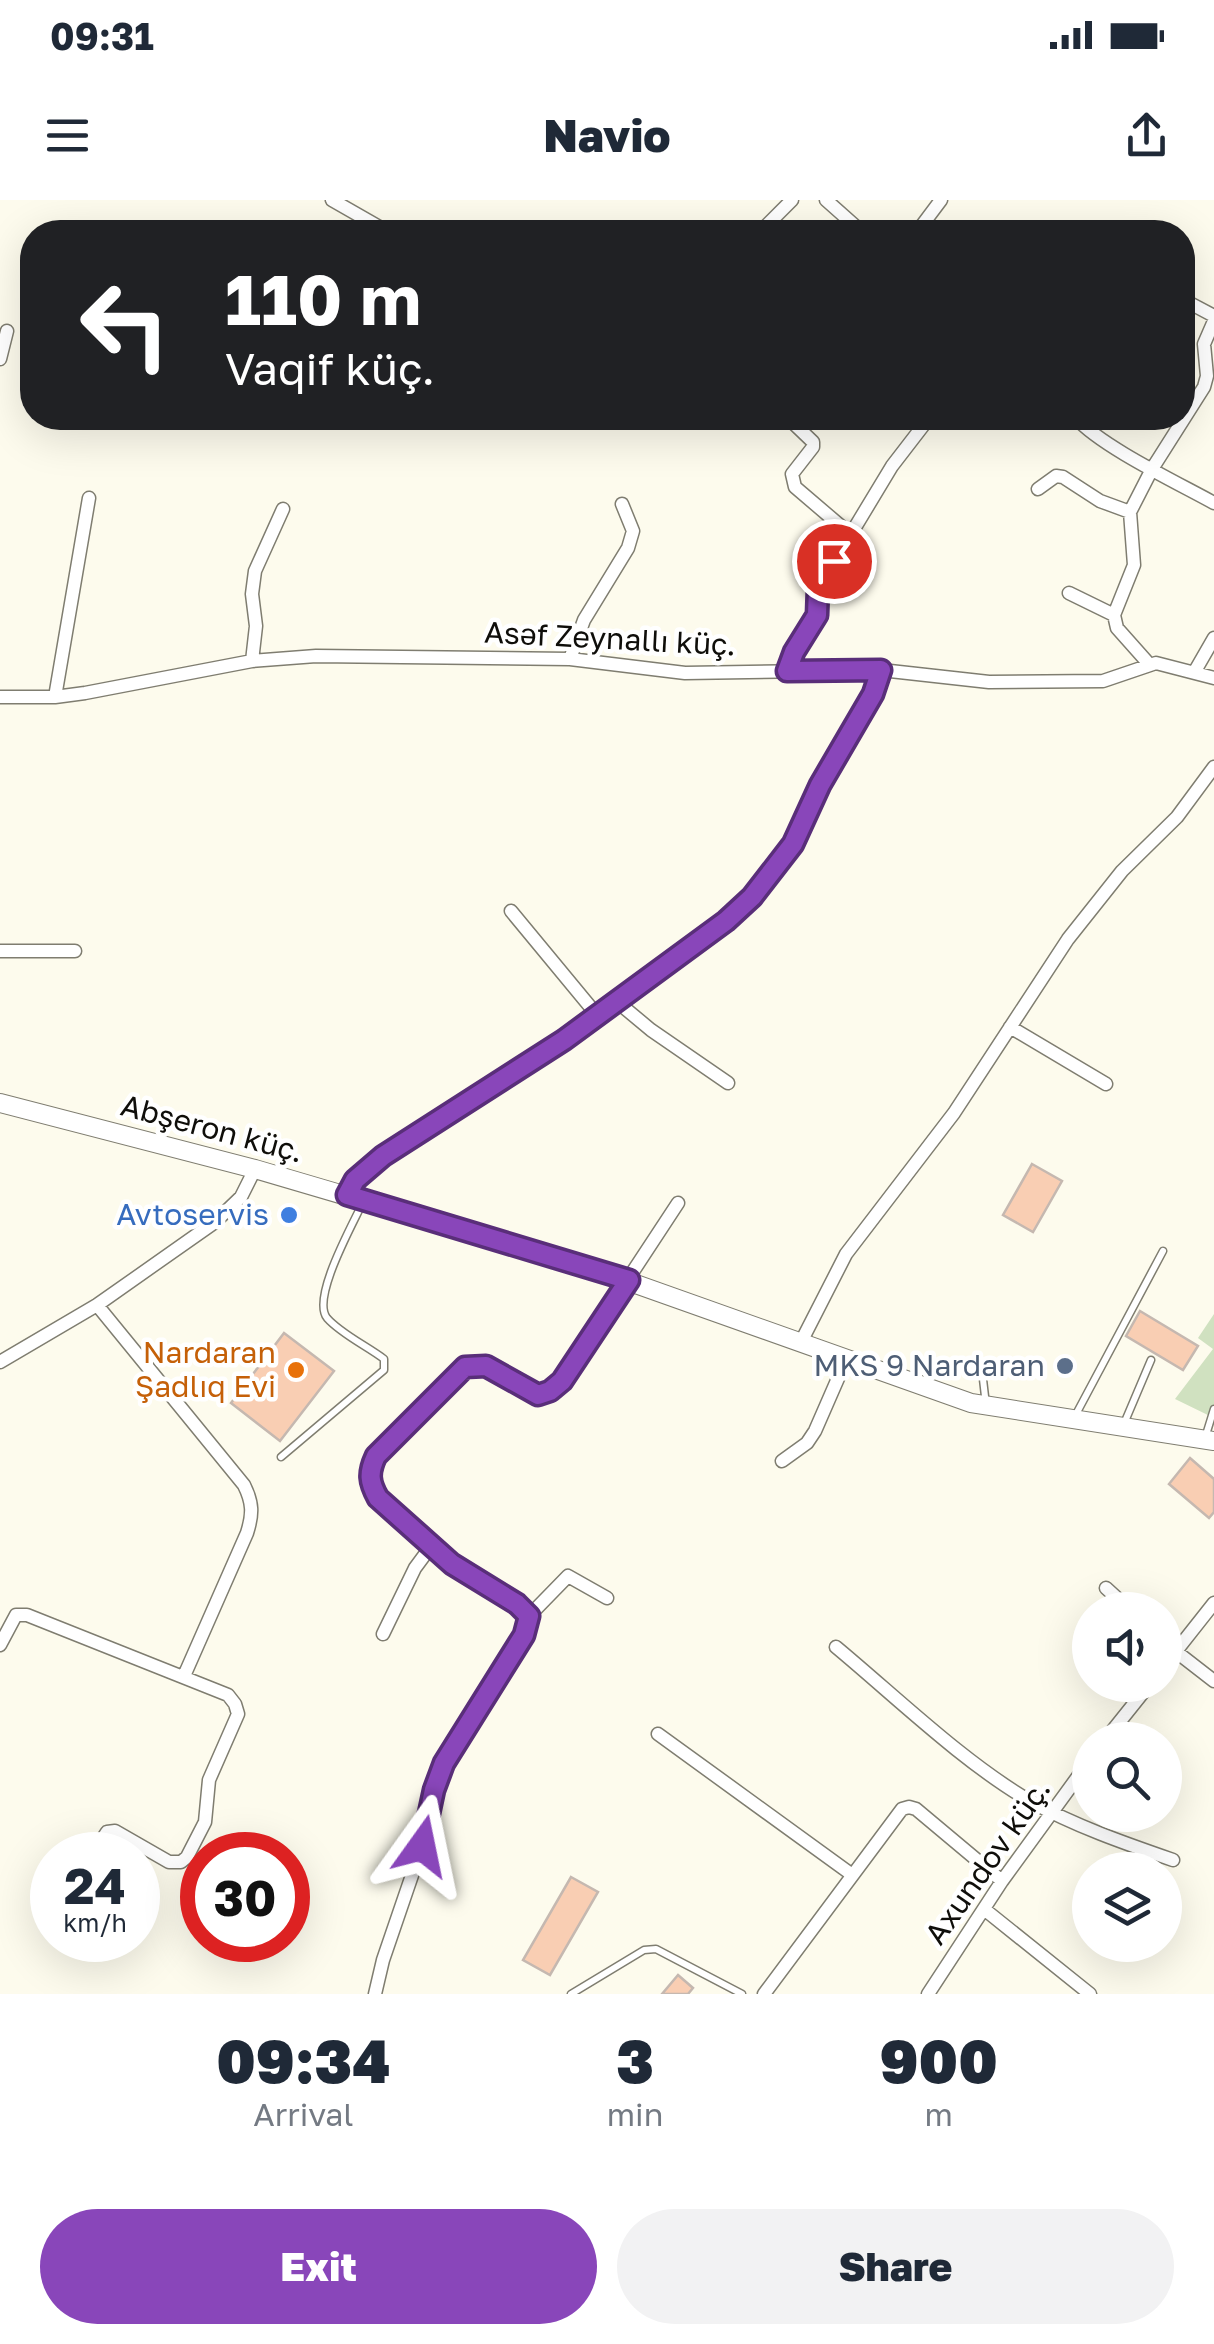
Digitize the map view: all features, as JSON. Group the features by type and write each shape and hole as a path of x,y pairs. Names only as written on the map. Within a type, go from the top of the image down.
{"main road":[{"name":"Abşeron küç.","path":"0,1103 356,1197 629,1280 935,1392 986,1406 1209,1440"}],"street":[{"path":"332,200 367,220"},
{"path":"772,220 792,200"},
{"path":"826,200 848,220"},
{"path":"1195,401 1210,365 1204,344 1214,318"},
{"path":"0,359 7,331"},
{"path":"800,430 813,442 792,474 795,487 850,534"},
{"path":"787,671 817,615 818,588 892,466 920,430"},
{"path":"1091,430 1152,470 1214,502"},
{"path":"1149,664 1117,628 1114,615 1134,566 1130,512 1177,430"},
{"path":"1038,489 1062,476 1100,501 1130,512"},
{"path":"54,697 89,498"},
{"path":"570,660 584,620 628,548 633,531 622,504"},
{"path":"252,661 255,572 284,509"},
{"path":"1069,593 1114,615"},
{"path":"1195,671 1214,638"},
{"name":"Asəf Zeynallı küç.","path":"0,696 54,697 252,661 316,656 570,660 685,673 881,670 988,682 1104,681 1149,664 1165,664 1214,678"},
{"path":"356,1197 355,1180 383,1156 564,1040 726,921 752,897 793,844 820,785 873,694 881,670"},
{"path":"800,1344 846,1254 954,1113 1076,928 1122,871 1209,784 1214,766"},
{"path":"511,911 597,1015"},
{"path":"0,951 75,952"},
{"path":"615,1000 728,1083"},
{"path":"1010,1027 1106,1084"},
{"path":"0,1362 97,1304 215,1222 242,1197 256,1169"},
{"path":"529,1616 517,1604 472,1578 378,1498 370,1484 370,1469 376,1456 465,1367 486,1366 538,1395 562,1381 678,1203"},
{"path":"97,1304 244,1485 252,1500 248,1533 184,1676"},
{"path":"782,1461 808,1443 815,1432 846,1360"},
{"path":"383,1634 415,1568 432,1545"},
{"path":"375,1994 444,1763 524,1635 529,1616 568,1576 606,1598"},
{"path":"1106,1588 1110,1592"},
{"path":"1182,1635 1214,1603"},
{"path":"0,1646 10,1621 16,1615 26,1615 228,1695 238,1714 209,1780 206,1822 187,1857 170,1862 160,1856"},
{"path":"836,1647 986,1771 1051,1812 1153,1852"},
{"path":"1182,1656 1214,1681"},
{"path":"1120,1722 1136,1702"},
{"path":"658,1734 851,1874"},
{"name":"Axundov küç.","path":"928,1994 1002,1880 1072,1784"},
{"path":"764,1994 902,1810 909,1807 1002,1880"},
{"path":"984,1909 1090,1994"}],"lane":[{"path":"280,1457 384,1370 386,1364 328,1319 322,1308 356,1197"},
{"path":"1074,1419 1163,1250"},
{"path":"1122,1427 1151,1360"},
{"path":"982,1362 986,1406"},
{"path":"1209,1440 1214,1409"},
{"path":"571,1994 644,1950 656,1949 742,1994"}],"green space":[{"path":"1214,1314 1214,1418 1175,1399 1213,1349 1198,1338"}],"building":[{"path":"1032,1164 1062,1181 1033,1232 1003,1215"},
{"path":"1140,1311 1198,1346 1183,1370 1126,1336"},
{"path":"284,1333 334,1371 280,1441 231,1403"},
{"path":"1190,1458 1214,1479 1214,1512 1209,1518 1169,1484"},
{"path":"571,1877 598,1892 550,1975 523,1960"},
{"path":"678,1975 693,1988 688,1994 662,1994"}],"place":[{"name":"Avtoservis","path":"289,1215"},
{"name":"MKS 9 Nardaran","path":"1065,1366"},
{"name":"Nardaran Şadlıq Evi","path":"296,1370"}],"route":[{"path":"422,1846 444,1763 524,1635 529,1616 517,1604 452,1564 378,1498 370,1484 370,1469 376,1456 465,1367 486,1366 538,1395 550,1391 562,1381 629,1280 347,1195 355,1180 383,1156 564,1040 726,921 752,897 779,863 793,844 842,743 879,682 881,670 787,671 817,615 818,588 834,561"}]}
